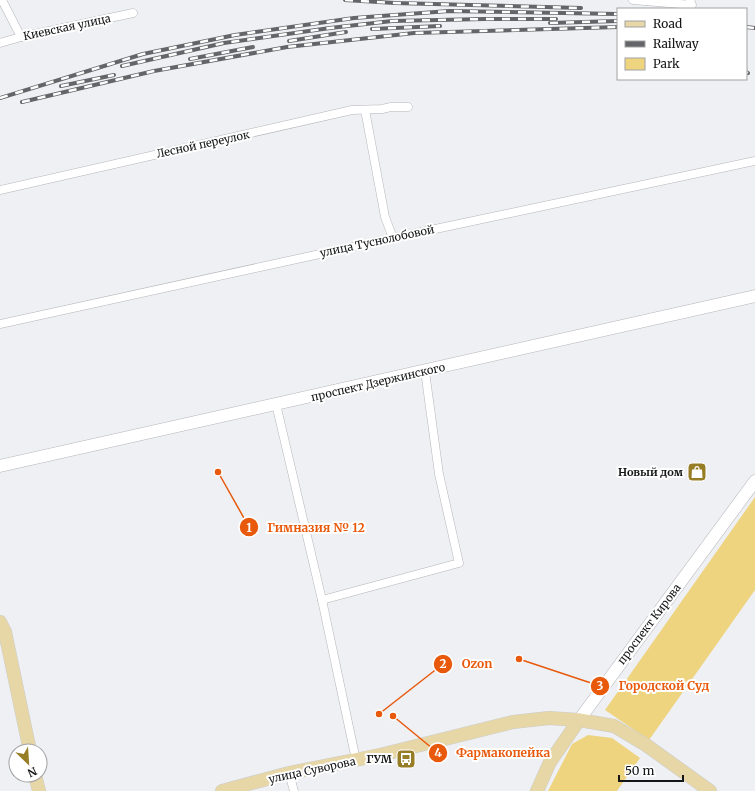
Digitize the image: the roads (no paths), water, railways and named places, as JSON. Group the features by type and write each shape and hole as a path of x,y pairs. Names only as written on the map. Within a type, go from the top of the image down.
{"main road":[{"path":"0,622 5,632 28,743"},
{"name":"улица Суворова","path":"222,791 289,773 356,760 513,722 549,718 579,720 614,726 646,745 710,791"},
{"name":"проспект Кирова","path":"537,791 550,762 579,720"}],"street":[{"path":"2,0 21,37"},
{"path":"633,0 692,5 690,0"},
{"name":"Киевская улица","path":"0,43 21,37 133,13"},
{"name":"Лесной переулок","path":"0,190 352,110 382,109 391,106 408,107"},
{"path":"365,110 385,217 393,238"},
{"name":"улица Туснолобовой","path":"1,321 755,161"},
{"name":"проспект Дзержинского","path":"0,466 755,296"},
{"path":"322,600 459,564 439,474 425,371"},
{"path":"276,404 322,600 356,760"},
{"name":"проспект Кирова","path":"579,720 755,481"},
{"path":"289,773 294,791"}],"railway":[{"path":"345,0 395,3 581,8"},
{"path":"0,98 143,54 235,35 354,18 449,11 617,14"},
{"path":"122,66 224,43 392,21 556,19"},
{"path":"550,23 617,21"},
{"path":"372,29 440,26"},
{"path":"22,102 154,71 287,47 414,33 617,27"},
{"path":"747,27 755,28"},
{"path":"289,41 346,32"},
{"path":"190,59 253,47"},
{"path":"61,86 114,75"}],"place":[{"name":"Гимназия № 12","path":"218,472"},
{"name":"Новый дом","path":"697,472"},
{"name":"Городской Суд","path":"519,659"},
{"name":"Ozon","path":"379,714"},
{"name":"Фармакопейка","path":"393,716"},
{"name":"ГУМ","path":"406,759"}]}
